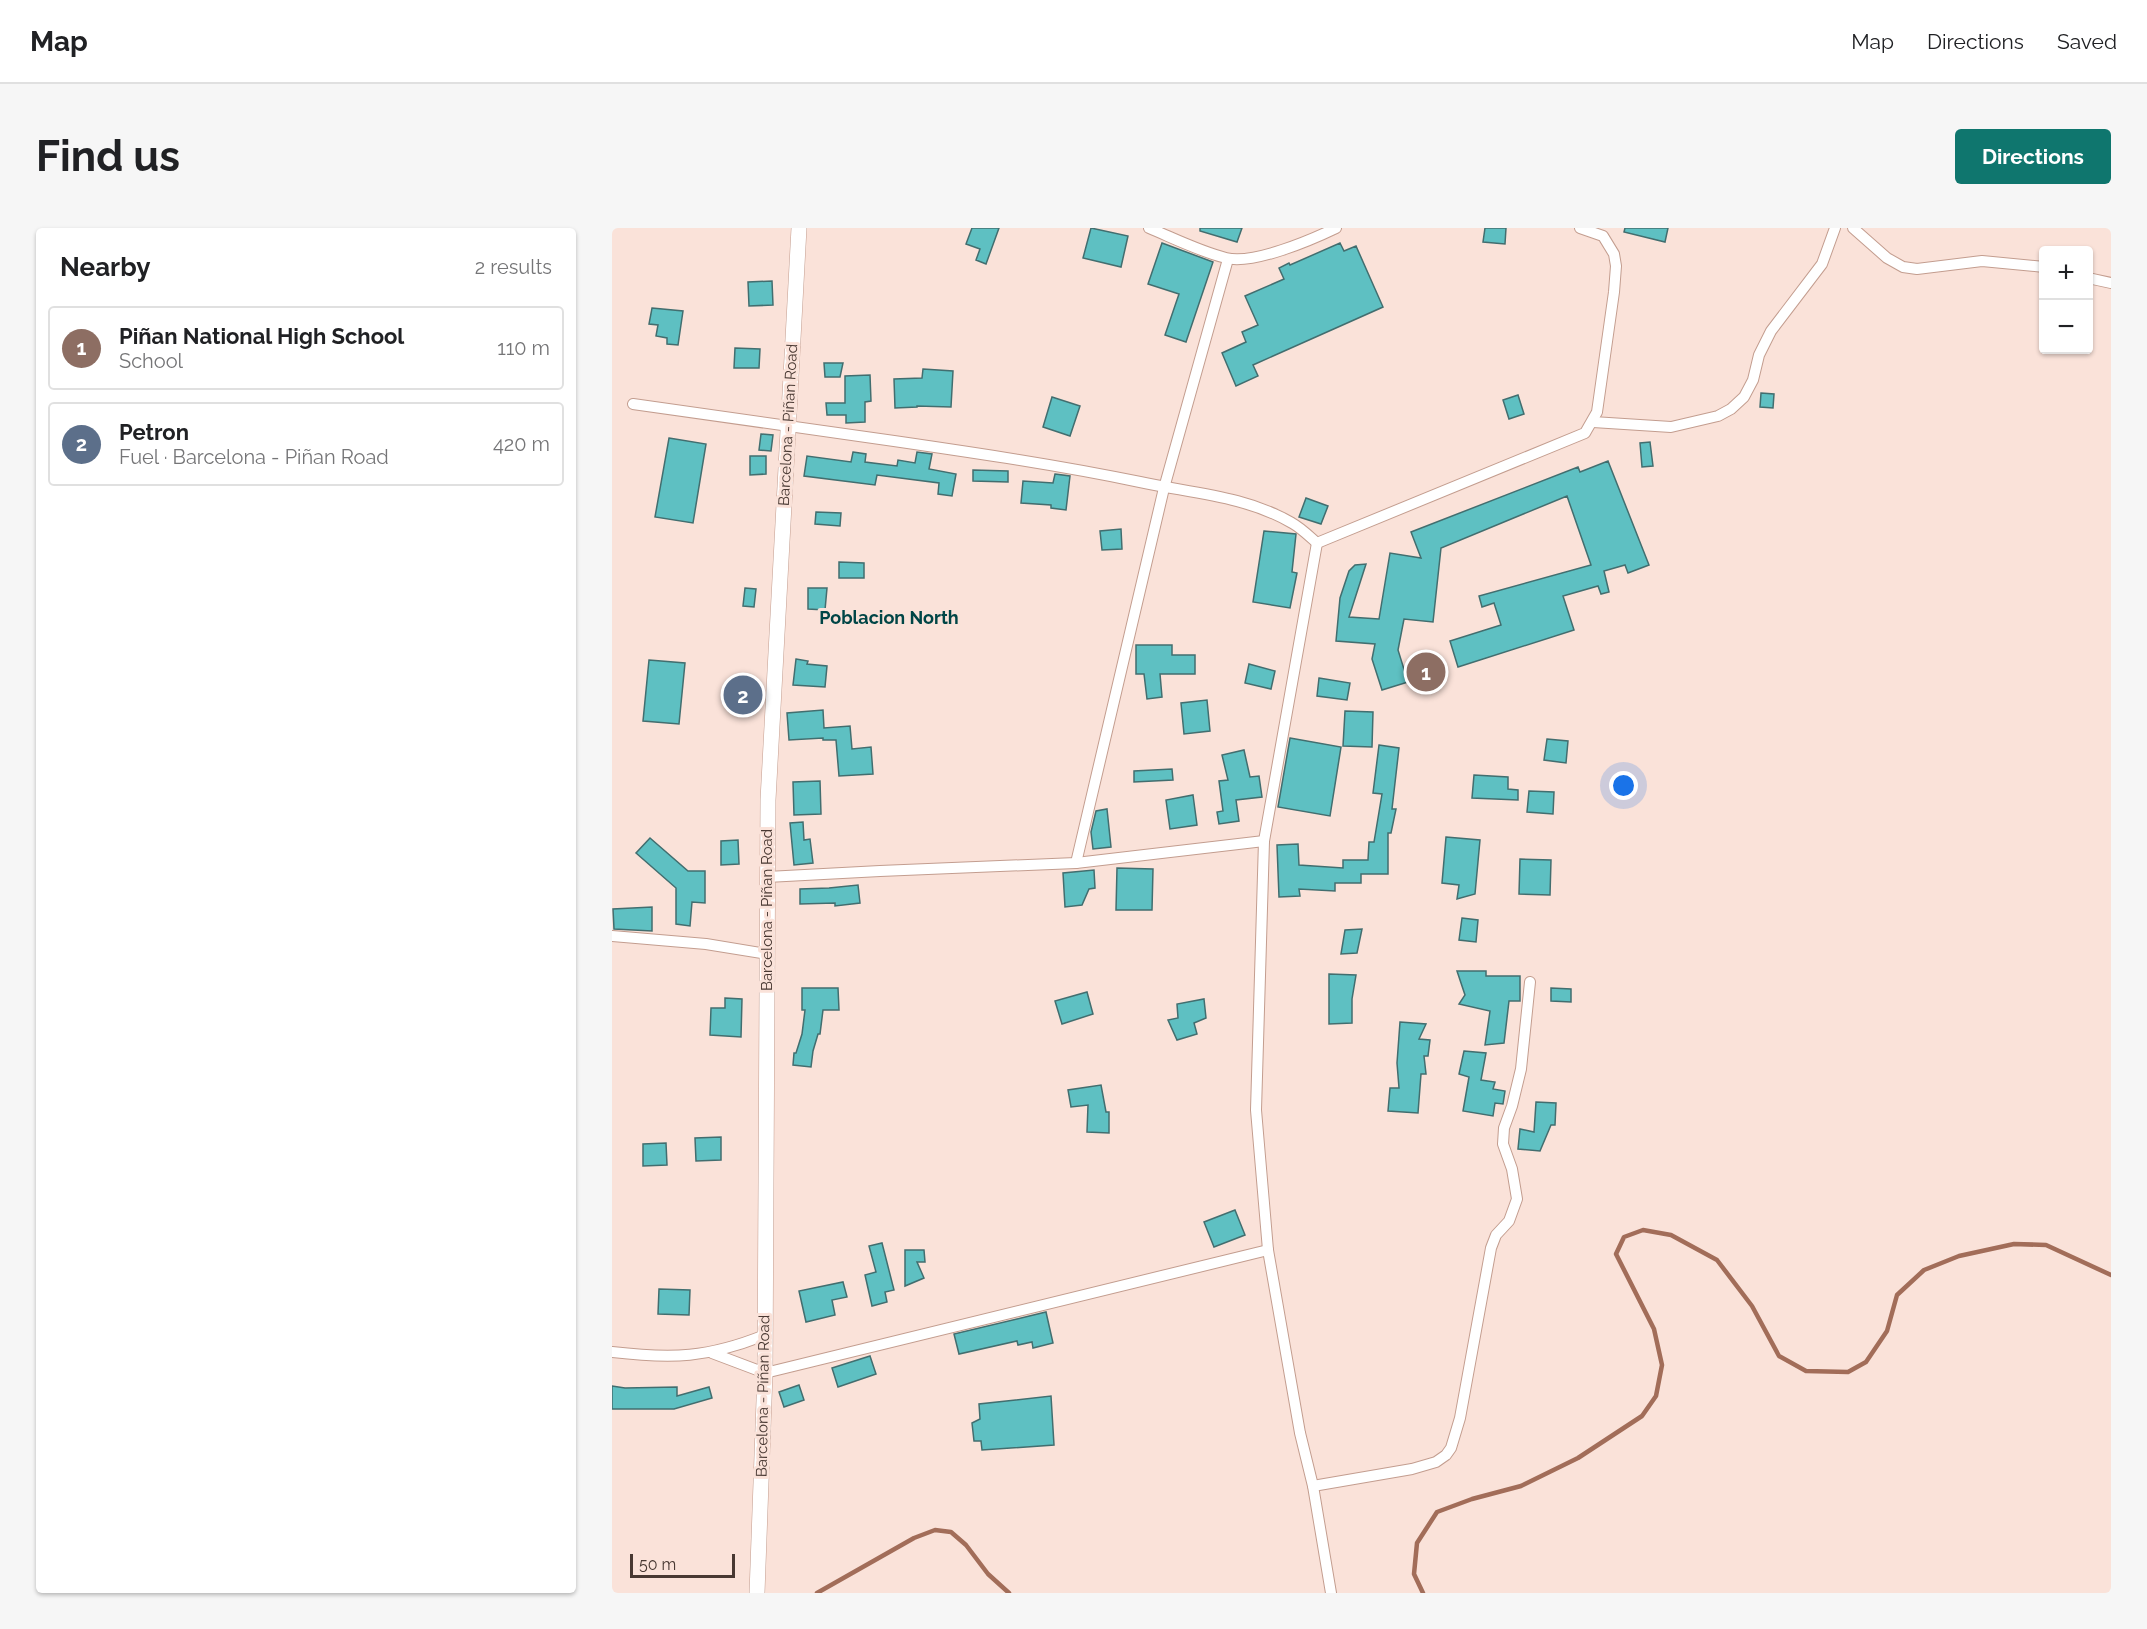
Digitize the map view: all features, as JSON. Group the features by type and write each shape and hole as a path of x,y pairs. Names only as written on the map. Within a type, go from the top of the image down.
{"main road":[{"name":"Barcelona - Piñan Road","path":"757,1593 765,1373 767,878 772,702 799,228"}],"street":[{"path":"1149,228 1228,259 1261,256 1306,242 1336,228"},
{"path":"1317,543 1585,433 1597,412 1616,266 1614,254 1603,236 1580,228"},
{"path":"1593,422 1671,427 1718,416 1731,409 1744,397 1753,380 1759,355 1771,331 1822,264 1835,228"},
{"path":"1853,228 1887,258 1903,267 1917,269 1982,261 2039,267"},
{"path":"1076,863 1164,488 1228,259"},
{"path":"2093,279 2111,283"},
{"path":"633,404 996,455 1083,470 1164,488 1224,497 1270,512 1294,524 1317,543"},
{"path":"1317,543 1264,841 1256,1100 1268,1250 1331,1593"},
{"path":"767,878 1076,863 1264,841"},
{"path":"612,936 706,944 767,954"},
{"path":"1313,1486 1412,1469 1436,1462 1451,1448 1460,1418 1491,1248 1496,1235 1509,1221 1517,1199 1503,1136 1521,1069 1530,982"},
{"path":"712,1353 765,1373 1268,1250"},
{"path":"612,1352 643,1356 687,1356 712,1353 765,1335"}],"building":[{"path":"972,228 999,228 986,264 976,260 980,249 966,244"},
{"path":"1091,228 1128,236 1121,267 1083,258"},
{"path":"1200,228 1242,228 1237,242 1200,231"},
{"path":"1485,228 1506,228 1505,244 1483,242"},
{"path":"1625,228 1668,228 1665,242 1624,232"},
{"path":"1162,243 1213,262 1186,342 1165,335 1179,294 1148,284"},
{"path":"1340,243 1344,251 1356,246 1383,307 1253,365 1258,376 1236,386 1222,353 1246,342 1242,332 1258,325 1245,296 1284,279 1279,268"},
{"path":"772,281 773,305 749,306 748,282"},
{"path":"652,308 683,311 678,345 667,344 667,338 656,336 658,325 649,324"},
{"path":"735,348 760,349 759,368 734,368"},
{"path":"824,363 843,363 840,377 825,377"},
{"path":"923,369 953,371 951,407 895,408 894,379 922,378"},
{"path":"870,375 871,401 865,402 865,422 846,423 846,415 827,415 826,403 845,403 845,376"},
{"path":"1761,393 1774,394 1773,408 1760,407"},
{"path":"1518,395 1524,414 1509,419 1503,400"},
{"path":"1052,397 1080,406 1070,436 1043,427"},
{"path":"761,434 773,435 771,451 759,450"},
{"path":"669,438 706,444 693,523 655,517"},
{"path":"1650,442 1653,466 1642,467 1640,443"},
{"path":"853,452 866,454 865,462 897,466 898,460 915,463 917,452 932,454 929,469 956,474 952,496 938,494 939,483 877,475 875,485 804,476 807,456 851,462"},
{"path":"750,456 766,456 766,474 750,475"},
{"path":"1608,461 1649,565 1628,573 1625,565 1604,571 1609,592 1601,594 1598,586 1563,596 1574,630 1458,667 1450,641 1501,625 1494,603 1482,607 1479,596 1591,565 1567,496 1441,548 1433,622 1404,619 1398,650 1408,682 1382,690 1372,659 1375,644 1336,641 1340,598 1349,571 1355,565 1366,564 1349,617 1379,619 1390,553 1421,558 1411,532 1578,467 1580,472"},
{"path":"973,470 1008,471 1008,482 973,481"},
{"path":"1055,474 1070,476 1066,510 1051,508 1051,505 1021,503 1023,481 1053,483"},
{"path":"1306,498 1328,506 1321,524 1299,517"},
{"path":"816,512 841,513 840,526 815,524"},
{"path":"1121,529 1122,549 1102,550 1100,531"},
{"path":"1264,531 1296,534 1292,572 1297,573 1290,608 1253,602"},
{"path":"839,562 864,563 864,578 839,578"},
{"path":"745,588 756,589 754,607 743,606"},
{"path":"808,588 827,588 825,610 808,609"},
{"path":"1136,645 1172,645 1172,655 1195,655 1195,674 1160,674 1162,697 1147,699 1144,674 1136,674"},
{"path":"796,659 808,661 807,664 827,666 825,687 793,685"},
{"path":"649,660 685,663 679,724 643,721"},
{"path":"1249,664 1275,671 1271,689 1245,683"},
{"path":"1319,678 1350,683 1347,700 1317,696"},
{"path":"736,685 752,687 750,705 734,703"},
{"path":"1207,700 1210,731 1184,734 1181,703"},
{"path":"823,710 824,728 850,726 852,749 871,747 873,774 839,776 836,740 823,740 823,738 789,740 787,713"},
{"path":"1345,711 1373,712 1372,747 1343,746"},
{"path":"1290,738 1341,747 1330,816 1278,807"},
{"path":"1547,739 1568,741 1566,763 1544,760"},
{"path":"1379,745 1399,748 1392,809 1396,809 1391,833 1388,833 1388,874 1361,874 1361,883 1335,883 1335,891 1299,889 1300,896 1279,897 1277,845 1298,844 1299,865 1343,868 1343,860 1368,860 1369,842 1374,842 1382,794 1373,793"},
{"path":"1244,750 1250,777 1259,776 1262,797 1236,800 1239,821 1219,824 1217,812 1223,811 1219,781 1228,780 1222,755"},
{"path":"1172,769 1173,780 1134,782 1134,771"},
{"path":"1474,775 1508,777 1508,789 1518,790 1518,800 1472,798"},
{"path":"820,781 821,814 794,815 793,782"},
{"path":"1529,791 1554,792 1553,814 1527,812"},
{"path":"1193,795 1197,825 1170,829 1166,800"},
{"path":"1107,809 1111,847 1093,849 1091,832 1096,811"},
{"path":"803,822 804,840 810,839 813,863 794,865 790,823"},
{"path":"1446,837 1480,840 1475,894 1457,899 1459,885 1442,883"},
{"path":"650,838 688,871 705,871 705,903 692,902 690,926 676,924 676,888 636,853"},
{"path":"738,840 739,864 721,865 721,841"},
{"path":"1520,859 1551,860 1550,895 1519,894"},
{"path":"1117,868 1153,869 1152,910 1116,910"},
{"path":"1094,870 1095,888 1089,889 1082,905 1065,907 1063,873"},
{"path":"858,885 860,903 835,906 835,903 800,904 800,889"},
{"path":"652,907 652,931 614,929 613,909"},
{"path":"1462,918 1478,920 1476,942 1459,940"},
{"path":"1362,929 1357,953 1341,954 1345,930"},
{"path":"1457,971 1486,971 1486,976 1520,976 1520,1001 1509,1001 1504,1043 1485,1045 1490,1011 1459,1004 1465,995"},
{"path":"1329,974 1356,975 1352,999 1352,1023 1329,1024"},
{"path":"802,988 838,988 839,1010 823,1010 820,1034 818,1034 813,1051 811,1067 793,1065 794,1053 796,1053 802,1034 805,1010 802,1010"},
{"path":"1551,988 1571,989 1571,1002 1551,1001"},
{"path":"1087,992 1093,1014 1062,1024 1055,1001"},
{"path":"725,998 742,999 741,1037 710,1035 711,1008 725,1008"},
{"path":"1204,999 1206,1018 1194,1023 1197,1034 1177,1040 1168,1020 1178,1018 1177,1004"},
{"path":"1400,1022 1426,1024 1419,1039 1430,1040 1428,1056 1424,1056 1426,1074 1421,1074 1418,1113 1388,1111 1390,1088 1399,1088 1397,1063"},
{"path":"1464,1051 1486,1053 1481,1080 1495,1082 1493,1089 1505,1091 1503,1104 1495,1103 1493,1116 1463,1111 1469,1077 1459,1074"},
{"path":"1101,1085 1106,1112 1109,1112 1109,1133 1087,1132 1088,1105 1071,1107 1068,1090"},
{"path":"1536,1102 1556,1103 1555,1125 1551,1125 1540,1151 1518,1149 1520,1129 1534,1132"},
{"path":"721,1137 721,1160 696,1161 695,1138"},
{"path":"666,1143 667,1165 643,1166 643,1144"},
{"path":"1235,1210 1245,1235 1214,1247 1204,1222"},
{"path":"882,1243 894,1290 885,1292 887,1302 872,1306 865,1275 876,1272 869,1246"},
{"path":"905,1250 924,1250 925,1262 917,1262 924,1278 905,1286"},
{"path":"843,1282 847,1297 832,1300 835,1315 806,1322 799,1291"},
{"path":"659,1289 690,1290 689,1315 658,1314"},
{"path":"1046,1312 1053,1343 1033,1348 1032,1342 1018,1345 1017,1341 959,1354 954,1334"},
{"path":"870,1356 876,1374 838,1387 832,1368"},
{"path":"799,1385 804,1400 784,1407 779,1392"},
{"path":"612,1386 677,1387 677,1396 709,1387 712,1398 674,1409 612,1409"},
{"path":"1051,1396 1054,1445 982,1450 981,1441 974,1441 972,1423 980,1419 979,1404"}],"waterway":[{"path":"1423,1593 1414,1574 1417,1543 1437,1512 1472,1499 1521,1486 1578,1458 1642,1416 1656,1396 1662,1365 1654,1329 1616,1254 1624,1237 1643,1230 1671,1235 1717,1260 1752,1306 1779,1356 1806,1371 1848,1372 1866,1362 1887,1331 1897,1295 1924,1270 1959,1256 2014,1244 2046,1245 2111,1275"},
{"path":"817,1593 914,1538 935,1530 951,1532 966,1545 988,1574 1009,1593"}],"place":[{"name":"Piñan National High School","path":"1426,672"},
{"name":"Petron","path":"743,695"}],"district":[{"name":"Poblacion North","path":"889,618"}]}
